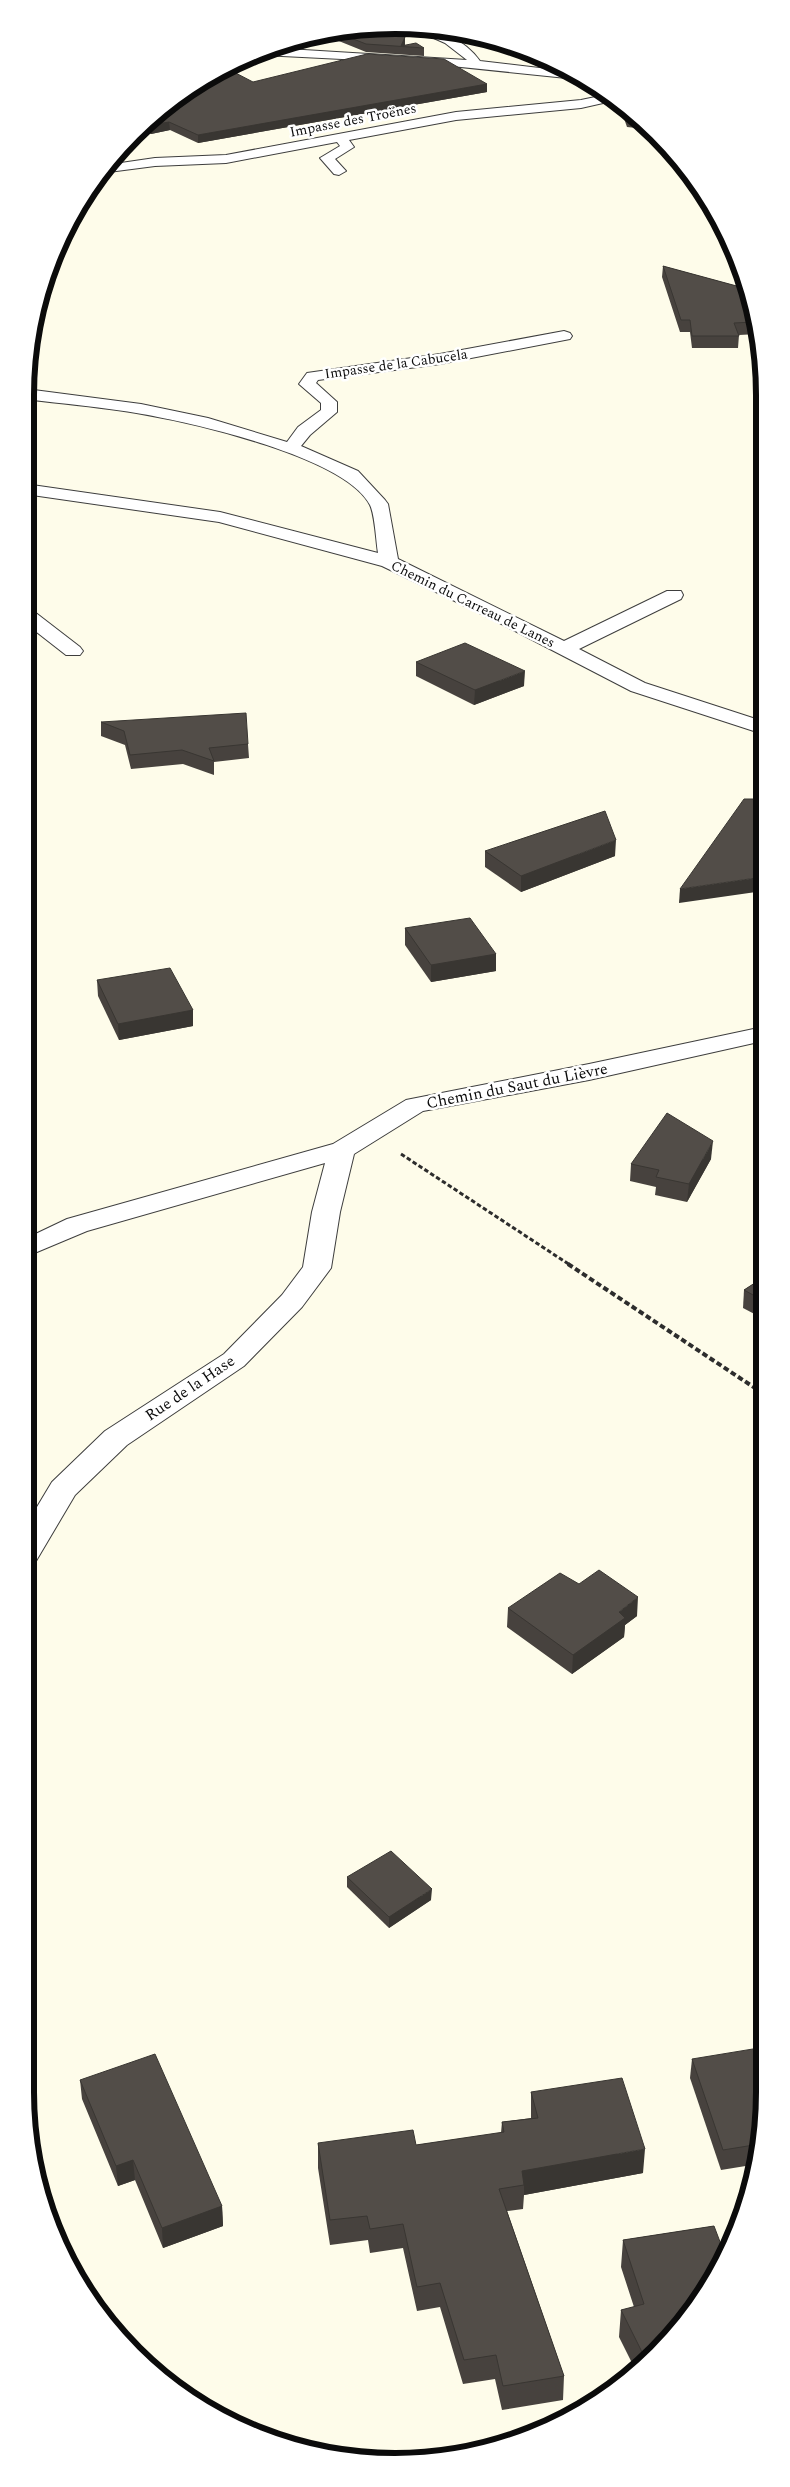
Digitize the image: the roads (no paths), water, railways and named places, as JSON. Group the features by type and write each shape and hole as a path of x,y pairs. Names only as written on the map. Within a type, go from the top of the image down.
{"street":[{"path":"440,37 471,54 477,65"},
{"path":"283,52 344,54 477,65 562,75"},
{"name":"Impasse des Troënes","path":"114,168 155,162 226,159 456,116 581,104 602,99"},
{"path":"339,171 327,158 347,147 341,138"},
{"name":"Impasse de la Cabucela","path":"291,448 304,430 329,412 329,402 307,384 313,376 440,360 564,336"},
{"path":"34,395 141,409 202,422 291,448 352,474 379,504 389,562"},
{"name":"Chemin du Carreau de Lanes","path":"34,490 220,517 389,562 497,614 638,687 756,726"},
{"path":"34,501 45,492"},
{"path":"563,649 674,595"},
{"path":"34,621 73,651"},
{"name":"Chemin du Saut du Lièvre","path":"34,1245 77,1225 342,1150 415,1105 589,1072 756,1036"},
{"name":"Rue de la Hase","path":"34,1538 63,1489 116,1438 234,1360 292,1301 317,1268 326,1212 342,1150"}]}
